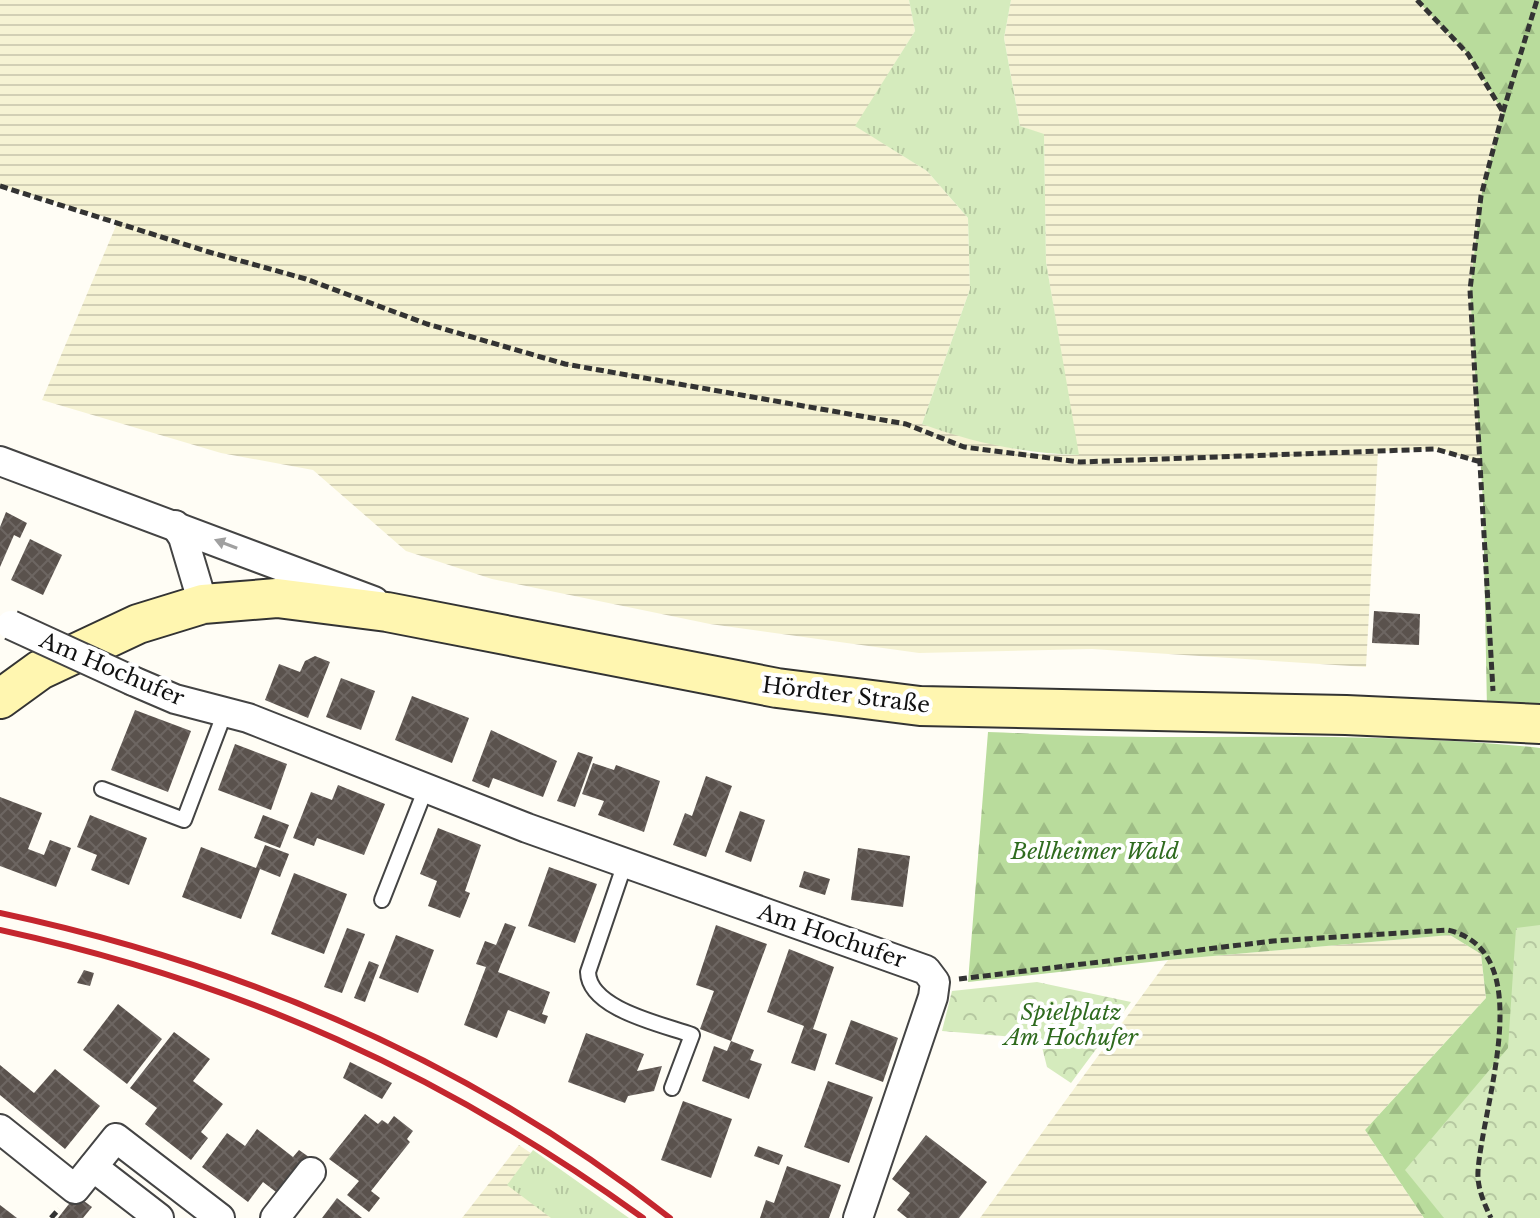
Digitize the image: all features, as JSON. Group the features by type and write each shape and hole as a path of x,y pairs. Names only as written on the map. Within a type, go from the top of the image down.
{"main road":[{"path":"0,699 40,670 87,646 138,624 203,604 277,598 419,618"},
{"name":"Hördter Straße","path":"419,618 777,688 920,706 1494,720 1540,724"}],"street":[{"name":"Hördter Straße","path":"0,461 419,618"},
{"path":"175,525 183,537 203,604"},
{"name":"Am Hochufer","path":"5,623 175,699 225,712 625,863 909,963 926,970 935,982"},
{"path":"858,1218 933,997 935,982"},
{"path":"0,1129 75,1189 116,1138 220,1218"},
{"path":"93,1167 159,1218"},
{"path":"275,1218 311,1172"}],"lane":[{"path":"102,789 184,820 225,712"},
{"path":"382,900 426,788"},
{"path":"625,863 588,972 588,982 606,1002 692,1035 672,1088"}],"path":[{"path":"1417,0 1468,54 1503,112"},
{"path":"1494,720 1470,290 1481,196 1537,0"},
{"path":"0,186 306,279 427,324 565,364 906,424 964,447 1080,462 1435,449 1481,462"},
{"path":"935,982 1273,941 1448,930 1467,934 1486,944 1502,974"},
{"path":"1491,1218 1481,1195 1478,1172 1506,1039 1506,985"}],"shaded area":[{"path":"0,0 909,0 915,31 856,126 927,171 968,218 970,289 922,424 1034,454 1078,455 1046,262 1044,135 1020,126 1004,38 1011,0 1417,0 1468,54 1503,112 1481,196 1470,290 1481,462 1435,449 1378,451 1366,667 1092,649 919,653 710,624 492,579 406,551 313,470 221,453 42,400 118,221 0,186"},
{"path":"1450,935 1481,954 1486,998 1365,1130 1424,1218 980,1218 1168,960"},
{"path":"519,1145 566,1177 623,1218 462,1218"}],"green space":[{"path":"909,0 1011,0 1004,38 1020,126 1044,134 1046,262 1079,455 999,446 922,424 970,289 968,218 927,171 855,126 915,31"},
{"path":"1417,0 1540,0 1540,716 1487,709 1483,503 1470,290 1481,196 1503,112 1468,54"},
{"name":"Bellheimer Wald","path":"988,732 1131,737 1394,738 1540,748 1540,1218 1424,1218 1365,1130 1486,998 1481,954 1450,935 1168,960 968,982"},
{"path":"1540,925 1540,1218 1444,1218 1405,1170 1508,1048 1516,928"},
{"name":"Spielplatz Am Hochufer","path":"1037,982 1131,1002 1071,1083 1047,1067 1040,1039 942,1031 952,991"},
{"path":"533,1150 629,1218 551,1218 507,1185"}],"building":[{"path":"6,512 27,523 20,538 14,535 0,567 0,527"},
{"path":"30,539 62,555 43,595 11,580"},
{"path":"1374,611 1420,614 1419,645 1372,643"},
{"path":"315,656 330,662 308,718 265,700 279,664 300,672 305,661"},
{"path":"341,678 375,691 361,730 326,717"},
{"path":"412,696 469,718 452,763 395,740"},
{"path":"135,710 191,731 168,792 111,770"},
{"path":"491,730 557,761 543,797 493,778 489,788 472,781"},
{"path":"235,744 287,764 271,810 218,790"},
{"path":"578,752 593,757 575,807 557,801"},
{"path":"593,763 614,770 616,765 660,781 644,832 598,815 604,801 582,794"},
{"path":"706,776 732,786 706,857 673,845 685,813 692,816"},
{"path":"338,785 385,804 364,855 317,838 314,846 293,838 311,792 332,800"},
{"path":"0,797 42,813 28,849 44,855 50,840 71,848 56,887 0,866"},
{"path":"740,811 765,820 751,862 725,852"},
{"path":"90,815 147,838 129,885 91,870 97,855 77,847"},
{"path":"263,815 289,825 280,848 254,838"},
{"path":"438,828 481,845 465,891 470,893 460,918 428,906 437,881 420,874"},
{"path":"265,845 289,854 280,877 260,869 241,919 182,897 201,847 256,868"},
{"path":"858,848 910,856 903,907 851,900"},
{"path":"549,867 597,884 575,943 528,926"},
{"path":"804,871 830,879 825,895 799,887"},
{"path":"294,873 347,894 324,954 271,934"},
{"path":"505,923 516,927 498,972 550,992 542,1014 548,1016 545,1024 508,1010 497,1038 464,1025 486,967 476,964 485,941 496,945"},
{"path":"716,925 767,944 731,1041 700,1029 714,991 696,985"},
{"path":"347,928 365,934 342,993 324,987"},
{"path":"396,935 434,950 418,993 379,978"},
{"path":"789,949 834,967 813,1029 827,1034 815,1071 791,1063 804,1026 767,1012"},
{"path":"369,961 379,965 365,1002 354,998"},
{"path":"84,970 94,973 90,986 77,983"},
{"path":"118,1004 162,1039 127,1084 83,1050"},
{"path":"851,1020 898,1038 883,1082 835,1064"},
{"path":"174,1032 210,1059 193,1081 223,1104 201,1132 208,1138 191,1160 145,1124 157,1108 130,1088"},
{"path":"586,1033 644,1054 637,1071 662,1066 654,1091 628,1096 625,1103 568,1082"},
{"path":"731,1041 754,1050 750,1060 762,1064 749,1099 702,1081 714,1046 727,1051"},
{"path":"350,1062 392,1083 382,1099 343,1078"},
{"path":"0,1065 34,1093 55,1069 100,1106 65,1149 0,1095"},
{"path":"828,1081 873,1097 849,1163 804,1147"},
{"path":"683,1101 732,1119 711,1178 661,1160"},
{"path":"365,1114 378,1124 382,1120 388,1124 394,1116 413,1131 407,1139 410,1142 371,1191 380,1198 369,1212 347,1195 359,1181 329,1159"},
{"path":"257,1129 293,1157 299,1150 309,1157 280,1195 263,1182 248,1202 202,1167 227,1133 245,1146"},
{"path":"926,1135 987,1182 959,1218 907,1218 897,1210 910,1193 892,1179"},
{"path":"758,1146 783,1155 779,1165 754,1156"},
{"path":"787,1166 841,1185 829,1218 760,1218 766,1200 774,1203"},
{"path":"76,1195 92,1207 83,1218 58,1218"},
{"path":"337,1198 362,1218 322,1218"},
{"path":"0,1205 17,1218 0,1218"}],"railway":[{"path":"0,913 180,961 267,991 353,1027 436,1067 517,1112 595,1163 670,1218"},
{"path":"0,930 174,977 257,1006 337,1040 415,1077 492,1119 643,1218"}]}
